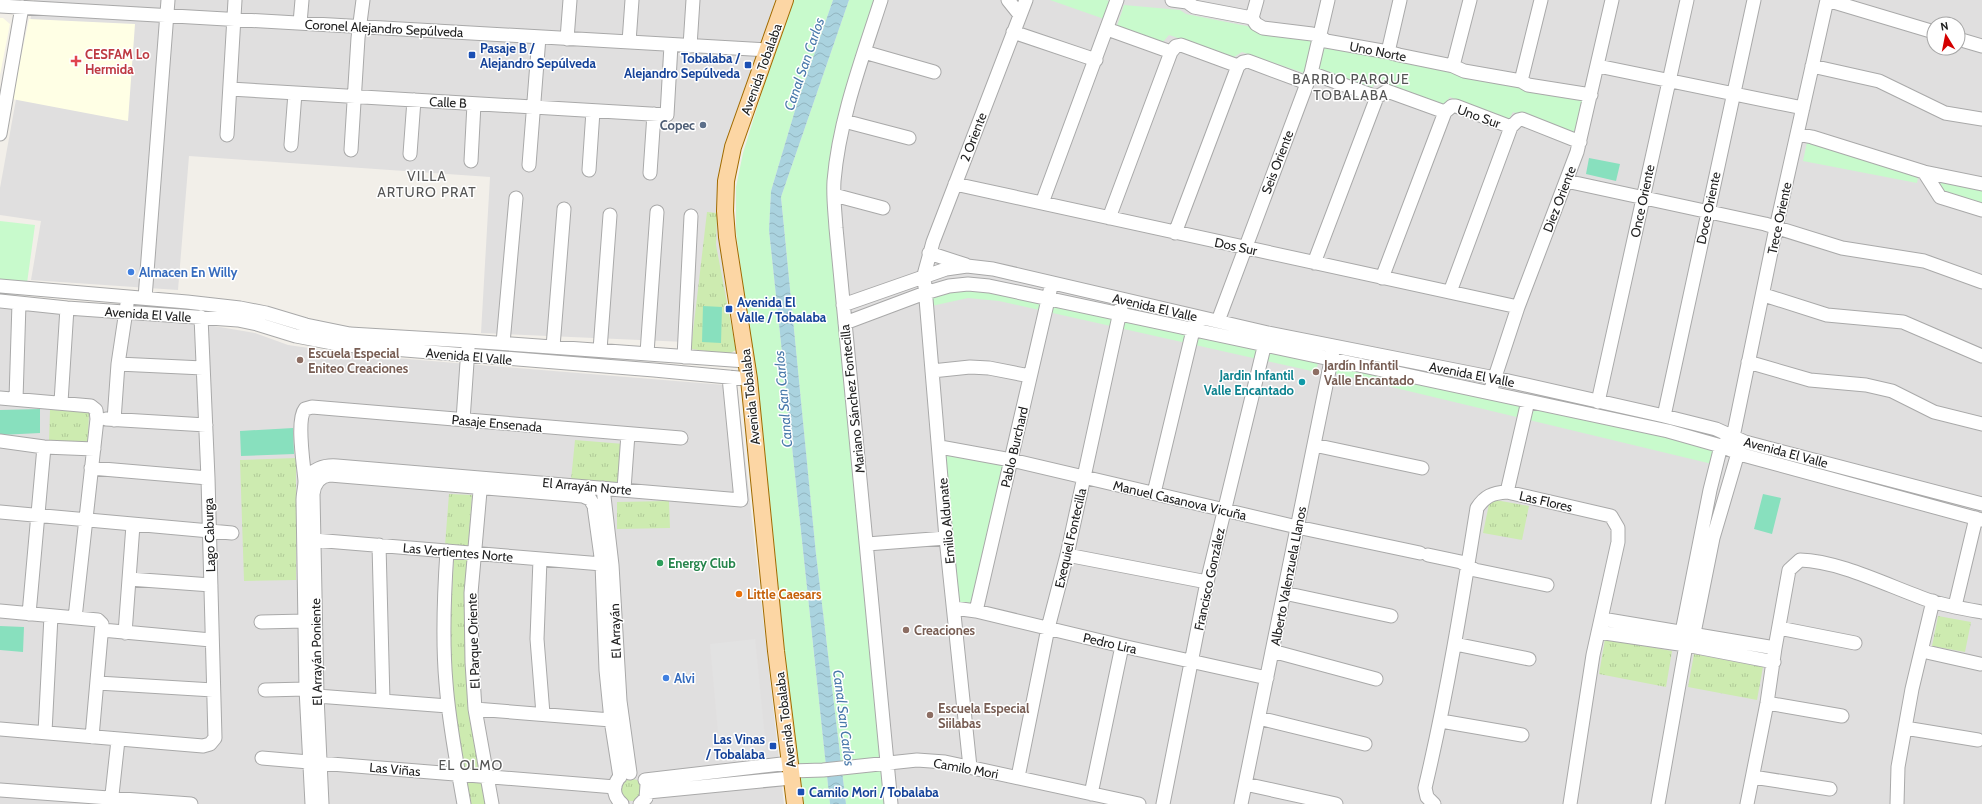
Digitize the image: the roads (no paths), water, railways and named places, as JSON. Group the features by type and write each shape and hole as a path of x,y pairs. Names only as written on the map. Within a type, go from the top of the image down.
{"main road":[{"name":"Avenida Tobalaba","path":"785,0 733,147 728,166 725,196 727,237 749,379 795,804"}],"street":[{"path":"144,298 168,0"},
{"path":"227,135 235,0"},
{"path":"300,23 302,0"},
{"path":"351,150 354,97 363,0"},
{"path":"567,39 570,0"},
{"path":"629,42 632,0"},
{"path":"690,46 692,0"},
{"name":"Mariano Sánchez Fontecilla","path":"881,0 844,121 834,195 843,305 891,804"},
{"path":"1008,0 1020,14"},
{"name":"2 Oriente","path":"924,275 928,253 1026,0"},
{"path":"1042,203 1117,0"},
{"name":"Uno Norte","path":"1172,0 1187,1 1194,7 1252,18 1256,24 1263,28 1320,36 1326,41 1453,66 1464,71 1521,81 1528,85 1591,95"},
{"path":"1252,18 1257,0"},
{"name":"Seis Oriente","path":"1218,322 1309,78 1328,0"},
{"path":"1388,52 1400,0"},
{"path":"1453,66 1470,0"},
{"path":"1521,81 1541,0"},
{"name":"Diez Oriente","path":"1489,393 1518,307 1580,142 1612,0"},
{"name":"Once Oriente","path":"1598,402 1686,0"},
{"name":"Doce Oriente","path":"1664,416 1754,0"},
{"path":"1827,0 1926,30"},
{"name":"Trece Oriente","path":"1738,453 1733,437 1748,362 1764,294 1776,228 1827,0"},
{"name":"Coronel Alejandro Sepúlveda","path":"0,6 106,6 167,15 768,50"},
{"path":"0,134 22,7"},
{"path":"1107,30 1171,52"},
{"path":"1013,32 1096,60"},
{"path":"529,164 539,37"},
{"path":"1966,42 1982,46"},
{"name":"Calle B","path":"230,89 667,115 671,45"},
{"path":"1109,218 1171,52 1176,46 1181,45 1238,66"},
{"path":"864,52 934,72"},
{"path":"1175,233 1238,66 1243,62 1248,61 1377,97 1314,263"},
{"path":"1598,66 1803,108"},
{"path":"1812,66 1879,81 1945,113 1982,119"},
{"name":"Uno Sur","path":"1377,97 1387,91 1445,112 1452,106 1456,106 1511,127 1518,120 1522,120 1580,142"},
{"path":"291,145 295,93"},
{"path":"410,154 414,100"},
{"path":"471,161 474,104"},
{"path":"589,170 593,111"},
{"path":"1382,278 1445,112"},
{"path":"650,173 654,114"},
{"path":"844,121 910,138"},
{"path":"1450,292 1511,127"},
{"path":"1797,134 1812,137 1924,172 1982,184"},
{"path":"1924,172 1940,197 1982,210"},
{"path":"1566,180 1776,228 1842,248 1924,260 1982,282"},
{"name":"Dos Sur","path":"955,184 1518,307"},
{"path":"834,195 883,208"},
{"path":"503,343 516,198"},
{"path":"553,347 564,209"},
{"path":"647,353 657,212"},
{"path":"600,350 610,215"},
{"path":"684,357 691,216"},
{"path":"928,253 967,266"},
{"name":"Avenida El Valle","path":"843,305 924,275 946,269 967,266 993,269 1268,333 1333,354 1489,393 1668,431 1721,446 1738,453 1979,519"},
{"name":"Emilio Aldunate","path":"924,275 940,448 946,538 970,767"},
{"name":"Pablo Burchard","path":"976,611 1052,283"},
{"name":"Avenida El Valle","path":"845,323 926,293 968,284 1016,291 1119,315 1265,346 1333,354 1495,378 1716,429 1745,442 1982,504"},
{"name":"Avenida El Valle","path":"0,286 187,302 266,313 306,325 350,334 468,340 746,361"},
{"path":"1764,294 1827,315 1903,322 1982,356"},
{"path":"114,420 118,364 128,298"},
{"name":"Exequiel Fontecilla","path":"1018,777 1048,628 1067,555 1123,300"},
{"name":"Avenida El Valle","path":"0,301 67,308 201,317 258,324 296,336 343,346 730,376 749,379"},
{"path":"187,302 184,307 187,316"},
{"path":"16,399 19,303"},
{"path":"61,402 67,308"},
{"name":"Lago Caburga","path":"118,740 203,746 210,744 215,738 211,640 208,478 201,317"},
{"path":"1154,493 1196,317"},
{"name":"Francisco González","path":"1163,804 1224,509 1268,333"},
{"path":"463,420 468,340"},
{"name":"Alberto Valenzuela Llanos","path":"1241,804 1333,354"},
{"path":"654,370 664,368 668,362 668,355"},
{"path":"1748,362 1810,380 1866,385 1892,391 1934,412 1982,424"},
{"path":"118,364 203,368"},
{"path":"932,371 970,367 989,368 1030,376"},
{"name":"Avenida Tobalaba","path":"730,376 740,500"},
{"path":"0,398 61,402 91,406 96,410 97,419 94,449 75,618"},
{"path":"1507,492 1528,402"},
{"name":"Pasaje Ensenada","path":"312,407 681,438"},
{"name":"El Arrayán Poniente","path":"311,692 314,540 302,459 302,413 307,408 312,407"},
{"path":"97,419 206,425"},
{"path":"624,489 628,434"},
{"path":"1658,804 1688,633 1710,490 1721,446 1733,437"},
{"path":"0,442 44,447 94,449"},
{"path":"1314,445 1422,468"},
{"path":"29,614 44,447"},
{"name":"Manuel Casanova Vicuña","path":"940,448 1011,460 1298,527 1461,562 1476,570 1547,585"},
{"path":"1688,633 1713,538 1738,453"},
{"name":"El Arrayán Norte","path":"302,459 327,466 434,478 481,482 624,489 740,500"},
{"path":"305,482 315,471 327,466"},
{"path":"91,468 208,478"},
{"name":"El Arrayán Norte","path":"319,480 330,475 434,478"},
{"name":"El Arrayán Poniente","path":"312,804 314,762 311,692 305,621 308,500 314,486 319,480"},
{"name":"El Arrayán Norte","path":"481,482 590,498"},
{"name":"El Parque Oriente","path":"481,482 470,593 472,662 475,709 492,804"},
{"name":"El Arrayán","path":"603,488 612,565 622,779"},
{"name":"Las Flores","path":"1417,804 1425,788 1441,721 1477,508 1483,499 1492,493 1507,492 1611,516 1618,528 1618,542 1600,626 1570,804"},
{"name":"El Arrayán","path":"590,498 594,506 602,564 605,652 612,720 622,779"},
{"path":"0,512 86,521 232,533"},
{"path":"1955,606 1979,519"},
{"path":"125,633 133,525"},
{"path":"867,544 946,538"},
{"name":"Las Vertientes Norte","path":"314,540 602,564"},
{"path":"379,545 383,701"},
{"path":"447,551 443,635 448,706 464,804"},
{"path":"1067,555 1208,582"},
{"path":"540,559 537,639 543,714"},
{"path":"1747,804 1767,703 1789,570 1800,560 1814,560 1933,601 1982,612"},
{"path":"129,580 211,585"},
{"path":"1284,593 1391,616"},
{"path":"1899,804 1898,767 1933,601"},
{"name":"Pedro Lira","path":"954,608 976,611 1122,646 1267,678"},
{"path":"0,611 75,618 125,633 211,640"},
{"path":"45,732 51,616"},
{"path":"261,622 305,621"},
{"path":"92,737 98,683 100,625"},
{"path":"1600,626 1688,633 1775,648"},
{"path":"1600,626 1774,662"},
{"path":"1779,628 1855,643"},
{"path":"1455,644 1529,659"},
{"path":"1091,794 1122,646"},
{"path":"1272,651 1376,679"},
{"path":"1922,651 1980,664"},
{"path":"98,683 213,690"},
{"path":"265,690 311,692 383,701 448,706"},
{"path":"1767,703 1842,716"},
{"path":"475,709 612,720"},
{"path":"1259,718 1365,744"},
{"path":"1441,721 1522,735"},
{"path":"1905,728 1978,740"},
{"path":"0,730 45,732 118,740 112,801"},
{"name":"Las Viñas","path":"262,758 488,776 622,779"},
{"name":"Camilo Mori","path":"791,771 823,770 917,760 945,762 1138,804"},
{"name":"El Arrayán Poniente","path":"314,762 322,804"},
{"path":"646,786 731,770 791,771"},
{"path":"731,770 732,783"},
{"path":"646,786 732,783 791,771"},
{"path":"622,804 617,799 622,779 636,774 646,786 646,798 640,804"},
{"path":"1753,777 1830,789"},
{"path":"1245,784 1336,804"},
{"path":"1425,788 1427,797 1434,804"},
{"path":"0,790 112,801 191,804"}],"water":[{"path":"833,0 849,0 781,197 816,554 846,804 830,804 769,230 771,191 796,107"}],"place":[{"name":"Pasaje B / Alejandro Sepúlveda","path":"472,55"},
{"name":"CESFAM Lo Hermida","path":"76,61"},
{"name":"Tobalaba / Alejandro Sepúlveda","path":"748,65"},
{"name":"Copec","path":"703,125"},
{"name":"Almacen En Willy","path":"131,272"},
{"name":"Avenida El Valle / Tobalaba","path":"729,309"},
{"name":"Escuela Especial Eniteo Creaciones","path":"300,360"},
{"name":"Jardín Infantil Valle Encantado","path":"1316,372"},
{"name":"Jardin Infantil Valle Encantado","path":"1302,382"},
{"name":"Energy Club","path":"660,563"},
{"name":"Little Caesars","path":"739,594"},
{"name":"Creaciones","path":"906,630"},
{"name":"Alvi","path":"666,678"},
{"name":"Escuela Especial Siilabas","path":"930,715"},
{"name":"Las Vinas / Tobalaba","path":"773,746"},
{"name":"Camilo Mori / Tobalaba","path":"801,792"}],"district":[{"name":"BARRIO PARQUE TOBALABA","path":"1351,88"},
{"name":"VILLA ARTURO PRAT","path":"427,184"},
{"name":"EL OLMO","path":"471,765"}],"water label":[{"name":"Canal San Carlos","path":"804,64"},
{"name":"Canal San Carlos","path":"783,399"},
{"name":"Canal San Carlos","path":"844,718"}]}
